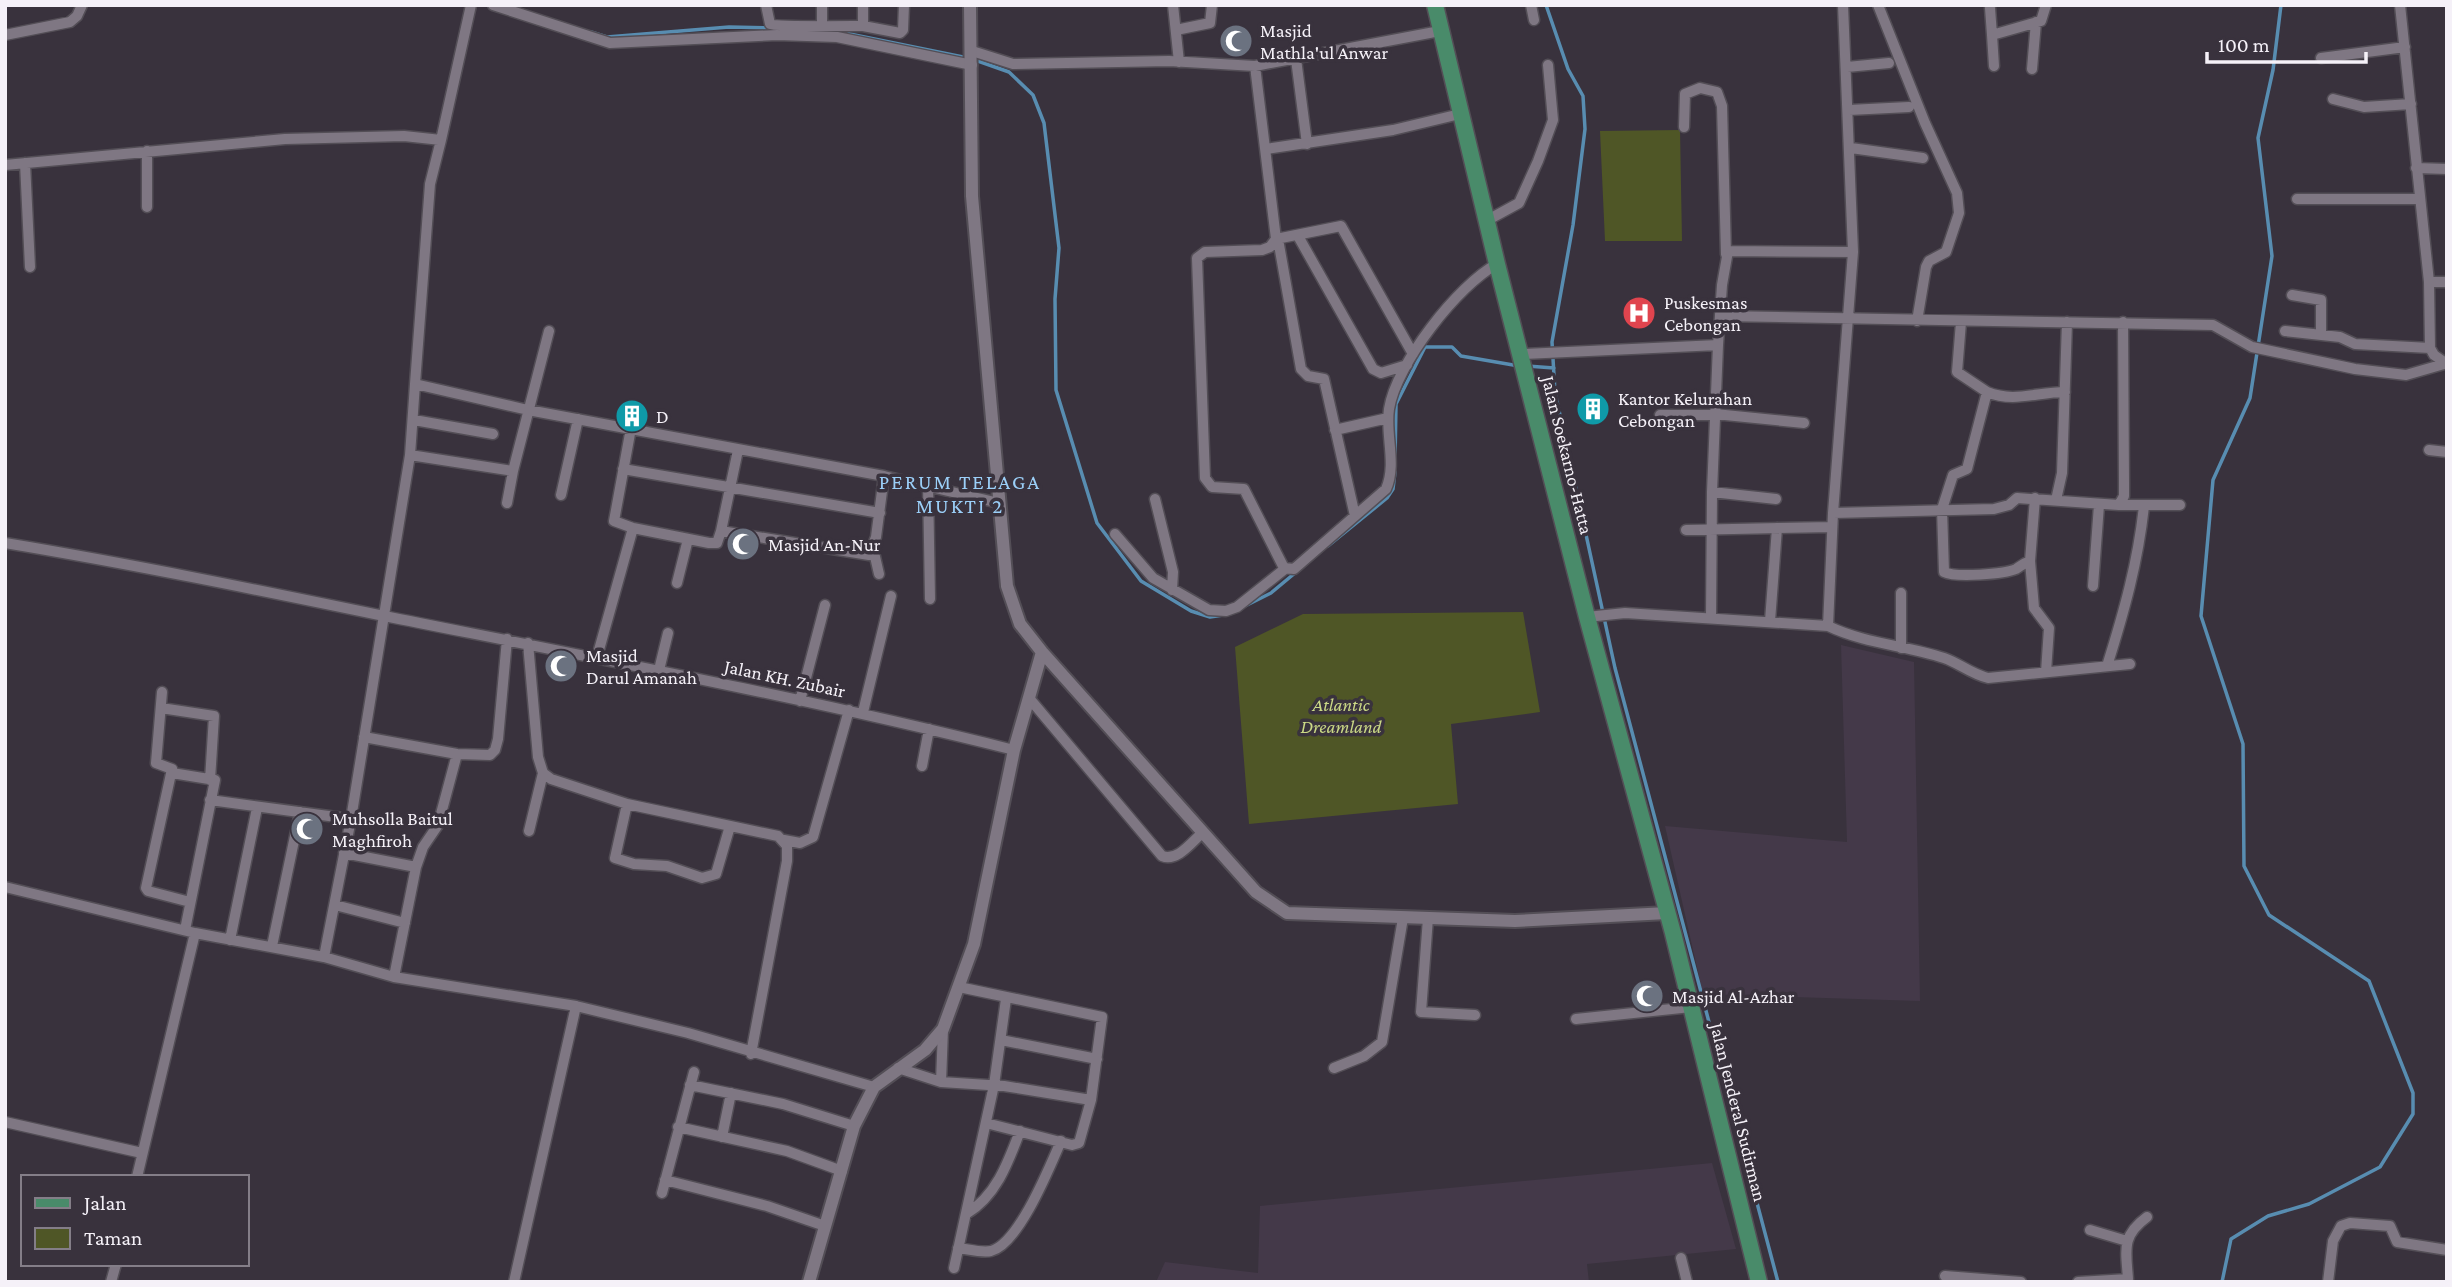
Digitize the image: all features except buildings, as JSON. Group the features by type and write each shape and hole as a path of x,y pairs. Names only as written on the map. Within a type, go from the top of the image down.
{"main road":[{"name":"Jalan Soekarno-Hatta","path":"1435,5 1486,221 1667,913"},
{"name":"Jalan Jenderal Sudirman","path":"1667,913 1759,1282"}],"street":[{"path":"5,35 70,22 77,16 82,5"},
{"path":"324,957 351,819 410,455 430,184 471,5"},
{"path":"493,5 610,43 777,36 863,26 901,33 904,5"},
{"path":"766,5 773,26 822,24 838,31 1013,64 1179,62 1255,66 1440,31"},
{"path":"822,5 822,24"},
{"path":"863,5 863,26"},
{"path":"970,5 972,197 1009,596 1020,624 1256,892 1287,913 1515,920 1667,913"},
{"path":"1173,5 1179,62"},
{"path":"1176,30 1210,23 1212,5"},
{"path":"1531,5 1534,20"},
{"path":"1828,626 1832,527 1853,252 1851,148 1843,5"},
{"path":"1878,5 1960,204 1946,252 1928,261 1917,321"},
{"path":"1992,35 2036,22 2045,16 2046,5"},
{"path":"1720,316 2213,325 2252,347 2355,369 2406,375 2445,364 2430,348 2429,282 2400,5"},
{"path":"1990,8 1994,66"},
{"path":"2032,69 2036,22"},
{"path":"2321,58 2405,47"},
{"path":"1296,59 1307,144"},
{"path":"1847,67 1889,63"},
{"path":"1486,221 1519,203 1538,161 1553,120 1548,65"},
{"path":"1255,66 1277,239 1301,369 1308,376 1324,379 1356,516"},
{"path":"1684,127 1683,96 1687,91 1700,88 1717,92 1722,106 1726,254 1718,345 1710,531 1711,618"},
{"path":"2333,99 2364,107 2411,104"},
{"path":"1849,110 1909,107"},
{"path":"1266,149 1307,144 1460,114"},
{"path":"5,165 285,139 393,136 441,140"},
{"path":"1851,148 1923,158"},
{"path":"147,151 147,207"},
{"path":"25,163 30,267"},
{"path":"2416,168 2447,169"},
{"path":"2297,200 2420,199"},
{"path":"1413,354 1341,226 1277,239 1265,249 1205,252 1196,261 1205,478 1212,487 1244,489 1280,563 1286,568 1294,569 1382,494 1389,484 1391,471 1388,418 1392,396 1407,365 1458,293 1497,264"},
{"path":"1298,236 1373,369 1381,373 1407,365"},
{"path":"1726,254 1731,250 1853,252"},
{"path":"2429,282 2447,282"},
{"path":"2292,295 2321,300 2321,335"},
{"path":"1961,322 1957,372 1987,392 2014,399 2036,393 2065,392"},
{"path":"2056,500 2062,473 2067,322"},
{"path":"2119,505 2124,496 2123,322"},
{"path":"507,503 548,331"},
{"path":"2285,331 2340,337 2355,344 2430,348"},
{"path":"1522,356 1563,351 1718,345"},
{"path":"415,384 528,410 928,484 999,503"},
{"path":"1987,392 1967,469 1953,475 1942,509 1944,572 1948,575 1992,573 2015,569 2031,561"},
{"path":"1660,415 1715,414 1804,423"},
{"path":"1335,430 1388,418"},
{"path":"561,495 578,419"},
{"path":"414,420 493,434"},
{"path":"631,428 614,519 633,528 716,544 738,450"},
{"path":"2429,450 2447,452"},
{"path":"410,455 513,471"},
{"path":"623,469 880,513"},
{"path":"721,531 864,555 872,554 884,476"},
{"path":"928,484 930,599"},
{"path":"1712,492 1776,499"},
{"path":"1833,513 1994,509 2009,505 2017,498 2098,505 2180,505"},
{"path":"2035,498 2031,561 2034,608 2049,628 2046,672"},
{"path":"1154,499 1173,572 1172,590"},
{"path":"2093,586 2098,505"},
{"path":"2107,666 2131,587 2144,506"},
{"path":"1686,530 1832,527"},
{"path":"597,657 633,528"},
{"path":"1770,621 1777,528"},
{"path":"1115,534 1153,578 1209,610 1226,611 1237,607 1286,568"},
{"path":"677,583 688,539"},
{"name":"Jalan KH. Zubair","path":"5,543 264,589 597,657 863,712 1014,750"},
{"path":"873,548 879,574"},
{"path":"1901,593 1901,649"},
{"path":"863,712 891,596"},
{"path":"800,701 825,605"},
{"path":"1591,616 1625,613 1828,626 1853,637 1942,657 1972,674 1988,678 2130,664"},
{"path":"659,670 668,633"},
{"path":"365,737 484,757 495,750 507,639"},
{"path":"528,643 538,757 543,773 528,831"},
{"path":"941,1082 943,1029 981,919 1014,750 1042,652"},
{"path":"162,692 156,762 172,767 172,773 146,888 191,901"},
{"path":"1029,698 1164,857 1176,856 1202,833"},
{"path":"162,708 214,716 210,780"},
{"path":"543,773 551,779 627,804 800,843 813,837 849,710"},
{"path":"922,766 929,729"},
{"path":"394,977 416,867 423,847 438,825 457,754"},
{"path":"137,1175 190,931 191,901 215,780 172,773"},
{"path":"210,800 351,819"},
{"path":"627,804 615,858 634,864 667,866 702,878 716,874 730,826"},
{"path":"230,940 257,808"},
{"path":"272,946 300,812"},
{"path":"751,1054 787,861 784,840"},
{"path":"344,853 416,867"},
{"path":"5,887 230,940 324,957 394,977 576,1006 688,1033 751,1054 874,1087"},
{"path":"335,905 405,923"},
{"path":"1334,1068 1364,1056 1382,1042 1403,918"},
{"path":"1429,918 1421,1012 1475,1015"},
{"path":"959,987 1006,999 1101,1015 1091,1100 1082,1140 1072,1145 986,1123"},
{"path":"954,1268 994,1085 1006,999"},
{"path":"514,1282 576,1006"},
{"path":"1576,1019 1691,1007"},
{"path":"809,1282 854,1126 874,1087 925,1050 943,1029"},
{"path":"1001,1040 1097,1059"},
{"path":"898,1068 941,1082 994,1085 1091,1100"},
{"path":"662,1193 694,1072"},
{"path":"690,1085 783,1104 854,1126"},
{"path":"722,1137 731,1093"},
{"path":"5,1122 142,1153"},
{"path":"678,1127 787,1151 842,1171"},
{"path":"966,1214 997,1183 1020,1132"},
{"path":"958,1248 984,1251 998,1248 1031,1208 1061,1141"},
{"path":"665,1180 767,1206 825,1226"},
{"path":"2078,1282 2128,1280 2127,1241 2135,1225 2147,1217"},
{"path":"2328,1282 2333,1241 2337,1231 2347,1224 2390,1226 2397,1242 2447,1250"},
{"path":"2090,1230 2127,1241"},
{"path":"1681,1258 1687,1282"},
{"path":"1945,1276 2021,1282"}],"shaded area":[{"path":"1841,645 1914,662 1920,1001 1703,994 1665,826 1847,842"},
{"path":"1712,1163 1736,1249 1587,1264 1589,1282 1156,1282 1165,1262 1258,1273 1260,1206"}],"green space":[{"path":"1680,130 1682,241 1605,241 1600,131"},
{"name":"Atlantic Dreamland","path":"1523,612 1540,712 1451,724 1458,804 1249,824 1235,647 1303,614"}],"waterway":[{"path":"1546,5 1568,69 1583,96 1585,129 1573,225 1552,342 1555,392 1615,668 1778,1282"},
{"path":"2222,1282 2231,1239 2268,1216 2309,1204 2380,1167 2413,1114 2413,1093 2369,981 2269,915 2244,866 2243,744 2201,616 2213,480 2250,398 2272,256 2258,138 2273,70 2281,5"},
{"path":"591,32 607,37 729,27 771,28"},
{"path":"835,31 968,58"},
{"path":"975,60 1009,72 1033,95 1044,123 1059,248 1055,299 1056,390 1097,523 1141,581 1191,611 1210,617 1230,614"},
{"path":"1395,461 1396,404 1425,347 1452,347 1461,356 1519,366"},
{"path":"1527,366 1554,368"},
{"path":"1328,546 1387,498 1393,489 1395,472"},
{"path":"1243,607 1271,593 1295,573"}],"place":[{"name":"Masjid Mathla'ul Anwar","path":"1236,41"},
{"name":"Puskesmas Cebongan","path":"1639,313"},
{"name":"Kantor Kelurahan Cebongan","path":"1593,409"},
{"name":"D","path":"632,416"},
{"name":"Masjid An-Nur","path":"743,544"},
{"name":"Masjid Darul Amanah","path":"561,666"},
{"name":"Muhsolla Baitul Maghfiroh","path":"307,829"},
{"name":"Masjid Al-Azhar","path":"1647,996"}],"district":[{"name":"PERUM TELAGA MUKTI 2","path":"960,494"}]}
